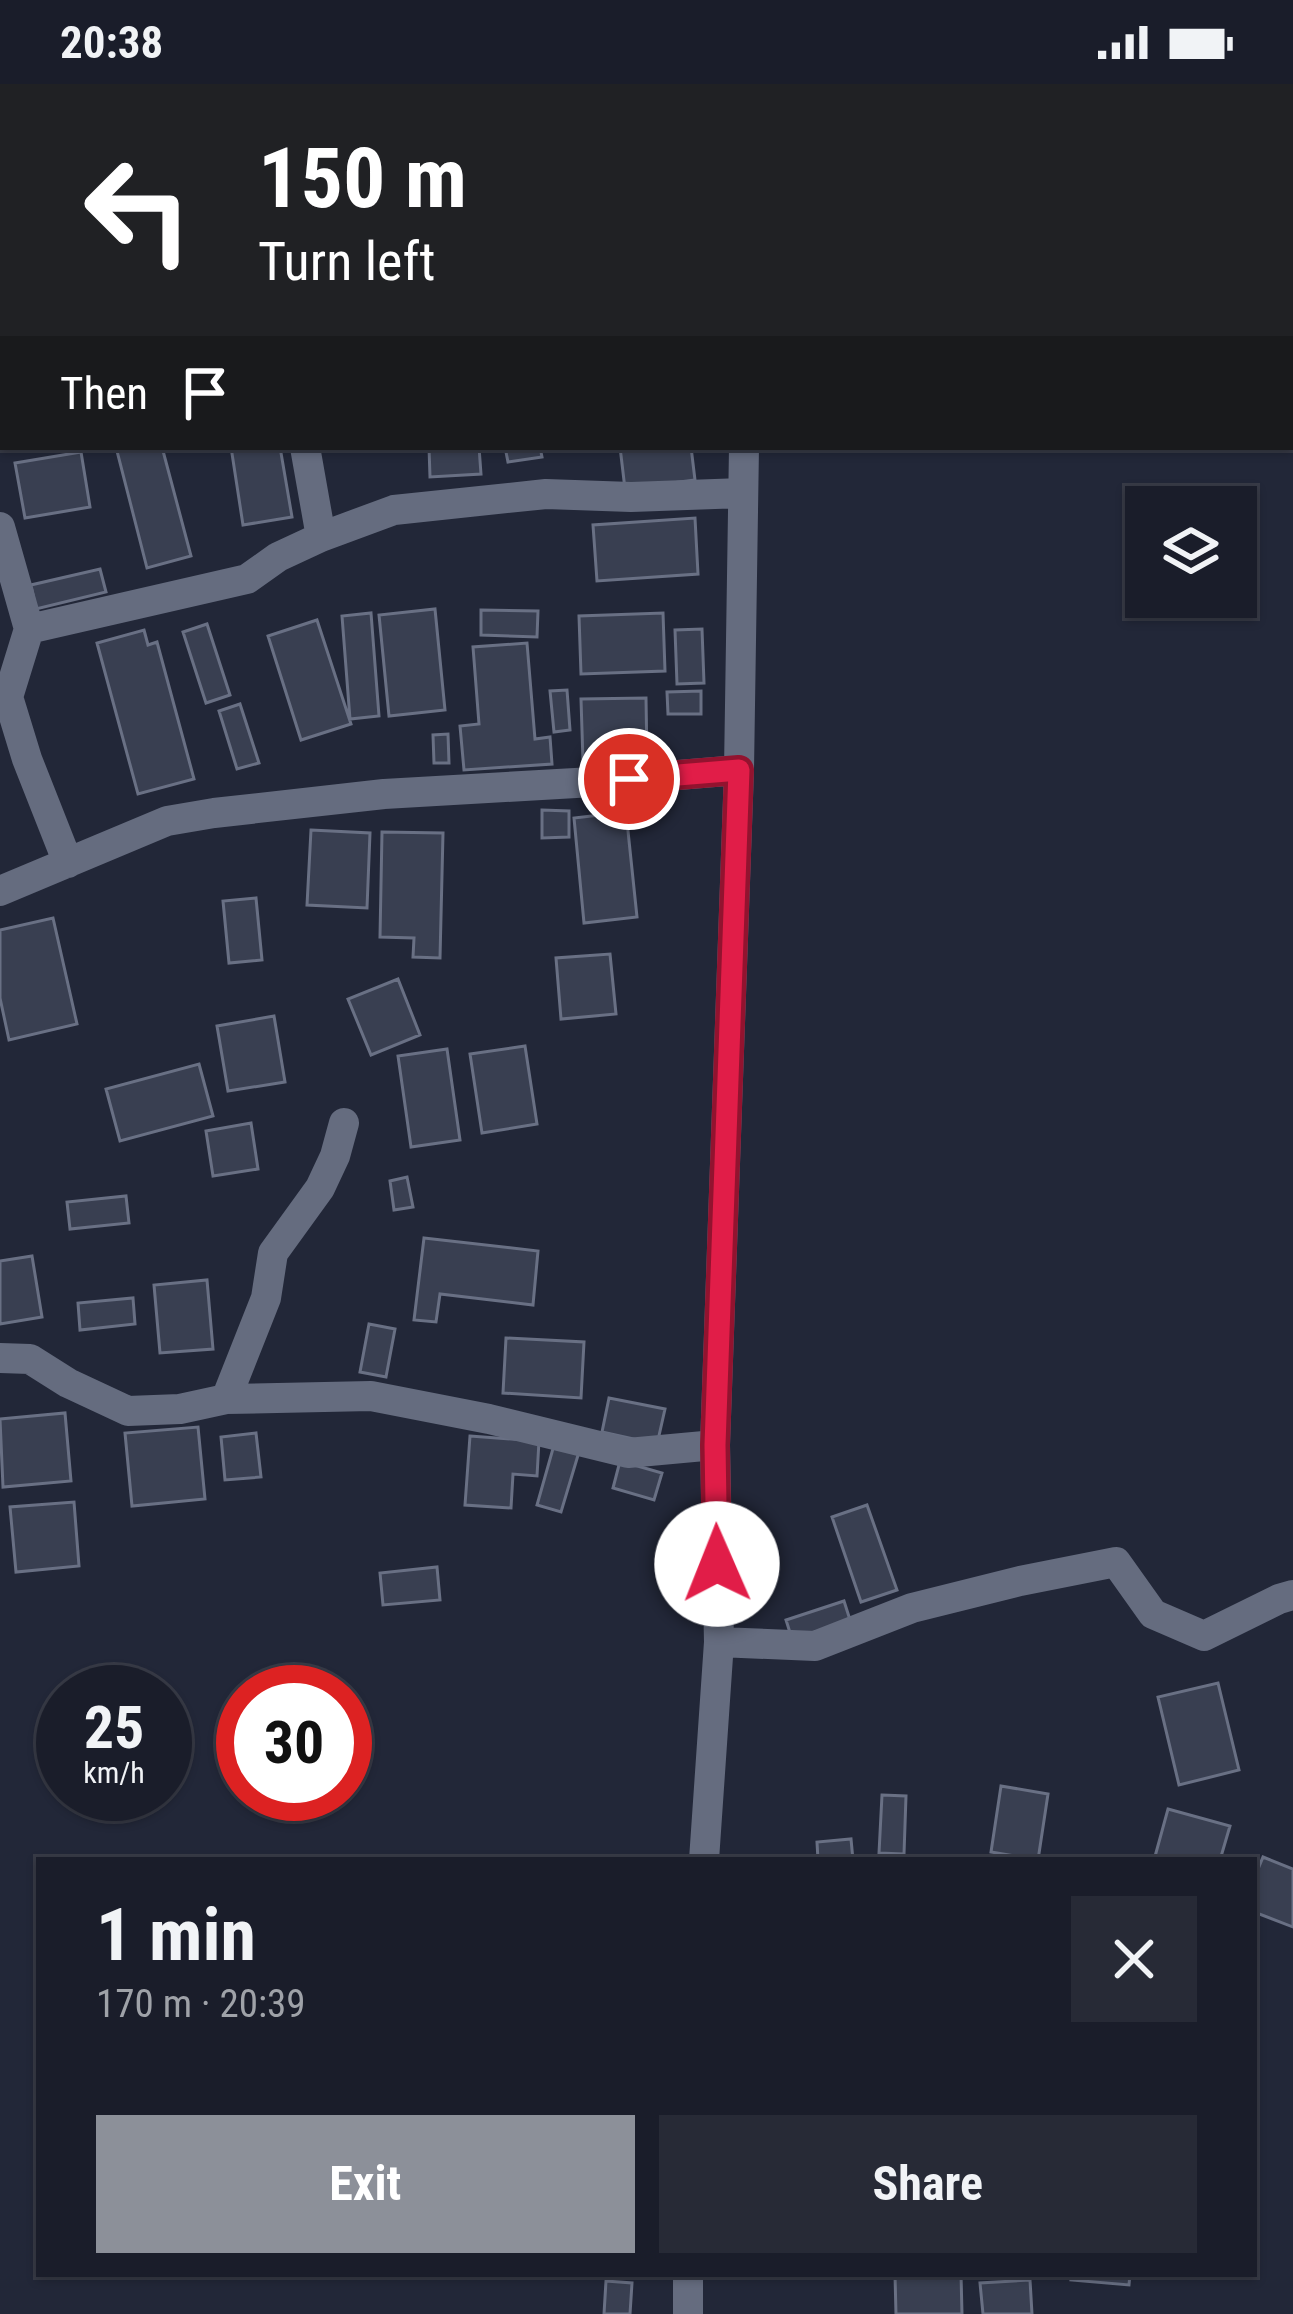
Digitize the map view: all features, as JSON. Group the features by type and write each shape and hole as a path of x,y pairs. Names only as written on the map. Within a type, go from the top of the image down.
{"street":[{"path":"306,450 321,537"},
{"path":"704,1857 719,1642 715,1445 739,770 744,450"},
{"path":"29,629 247,579 278,557 394,510 546,494 743,493"},
{"path":"0,527 29,629 8,697 68,863"},
{"path":"0,891 166,821 214,813 384,794 739,770"},
{"path":"226,1399 266,1298 273,1253 320,1188 344,1123"},
{"path":"0,1358 30,1359 128,1411 180,1409 226,1399 371,1396 628,1453 715,1445"},
{"path":"719,1642 815,1646 912,1608 1116,1562 1153,1614 1204,1636 1293,1595"},
{"path":"688,2277 688,2314"}],"building":[{"path":"163,450 191,556 147,568 117,451"},
{"path":"231,450 281,450 292,517 243,525"},
{"path":"429,450 479,450 481,474 430,477"},
{"path":"506,450 541,450 542,457 508,462"},
{"path":"620,450 691,450 695,480 625,489"},
{"path":"81,452 90,507 25,518 15,463"},
{"path":"695,518 698,574 597,581 593,525"},
{"path":"100,569 106,592 36,609 31,585"},
{"path":"435,609 445,710 389,716 379,615"},
{"path":"481,610 538,611 537,637 481,635"},
{"path":"371,613 379,716 350,719 342,616"},
{"path":"663,613 665,671 581,674 579,616"},
{"path":"317,620 351,724 301,740 268,636"},
{"path":"207,624 230,695 206,703 183,632"},
{"path":"702,629 704,683 677,684 675,630"},
{"path":"144,630 148,645 157,642 194,779 138,794 97,643"},
{"path":"527,643 535,739 550,737 552,764 464,770 460,726 479,724 473,647"},
{"path":"567,690 570,730 554,732 550,691"},
{"path":"701,691 701,714 668,714 667,692"},
{"path":"646,698 647,760 583,762 581,699"},
{"path":"240,704 259,763 237,769 219,711"},
{"path":"448,734 449,763 434,763 433,735"},
{"path":"542,810 569,811 569,837 542,838"},
{"path":"626,812 637,917 584,923 574,818"},
{"path":"311,830 370,833 367,908 307,905"},
{"path":"382,832 443,833 440,958 413,957 414,938 380,937"},
{"path":"256,898 262,960 229,963 223,901"},
{"path":"53,918 77,1024 9,1040 0,998 0,930"},
{"path":"610,954 616,1014 561,1019 556,958"},
{"path":"398,979 420,1035 371,1055 348,999"},
{"path":"274,1016 285,1082 228,1091 217,1026"},
{"path":"525,1046 537,1124 482,1133 470,1054"},
{"path":"447,1049 460,1140 411,1147 398,1056"},
{"path":"199,1064 213,1116 120,1141 106,1089"},
{"path":"251,1123 258,1169 213,1176 206,1131"},
{"path":"407,1177 413,1207 394,1210 390,1181"},
{"path":"126,1196 129,1223 70,1229 67,1202"},
{"path":"424,1238 538,1251 533,1305 440,1294 436,1322 414,1320"},
{"path":"32,1256 42,1317 0,1324 0,1261"},
{"path":"207,1280 213,1349 160,1353 154,1285"},
{"path":"133,1298 135,1324 80,1330 78,1303"},
{"path":"369,1324 395,1329 386,1377 360,1372"},
{"path":"506,1338 584,1342 581,1398 503,1393"},
{"path":"609,1398 665,1409 658,1440 602,1432"},
{"path":"65,1413 71,1481 3,1487 0,1419"},
{"path":"198,1427 205,1499 132,1506 125,1433"},
{"path":"256,1433 261,1477 225,1480 221,1437"},
{"path":"470,1436 539,1441 537,1476 513,1474 511,1508 465,1505"},
{"path":"554,1445 579,1452 561,1512 537,1505"},
{"path":"620,1461 662,1473 654,1500 613,1488"},
{"path":"74,1502 79,1566 16,1572 10,1507"},
{"path":"867,1505 897,1590 861,1602 832,1517"},
{"path":"437,1567 440,1600 383,1605 380,1573"},
{"path":"844,1601 851,1623 793,1642 786,1620"},
{"path":"1218,1683 1239,1770 1179,1785 1158,1697"},
{"path":"1001,1786 1048,1794 1038,1857 991,1852"},
{"path":"882,1795 906,1796 904,1854 879,1853"},
{"path":"1168,1809 1230,1826 1221,1857 1155,1857"},
{"path":"851,1839 853,1857 818,1857 817,1842"},
{"path":"1263,1857 1293,1869 1293,1927 1257,1913 1257,1872"},
{"path":"895,2277 961,2277 962,2314 896,2314"},
{"path":"1072,2277 1130,2277 1129,2285"},
{"path":"1030,2280 1032,2314 983,2314 980,2283"},
{"path":"606,2281 632,2283 630,2314 604,2314"}],"route":[{"path":"629,779 739,770 715,1445 717,1564"}]}
